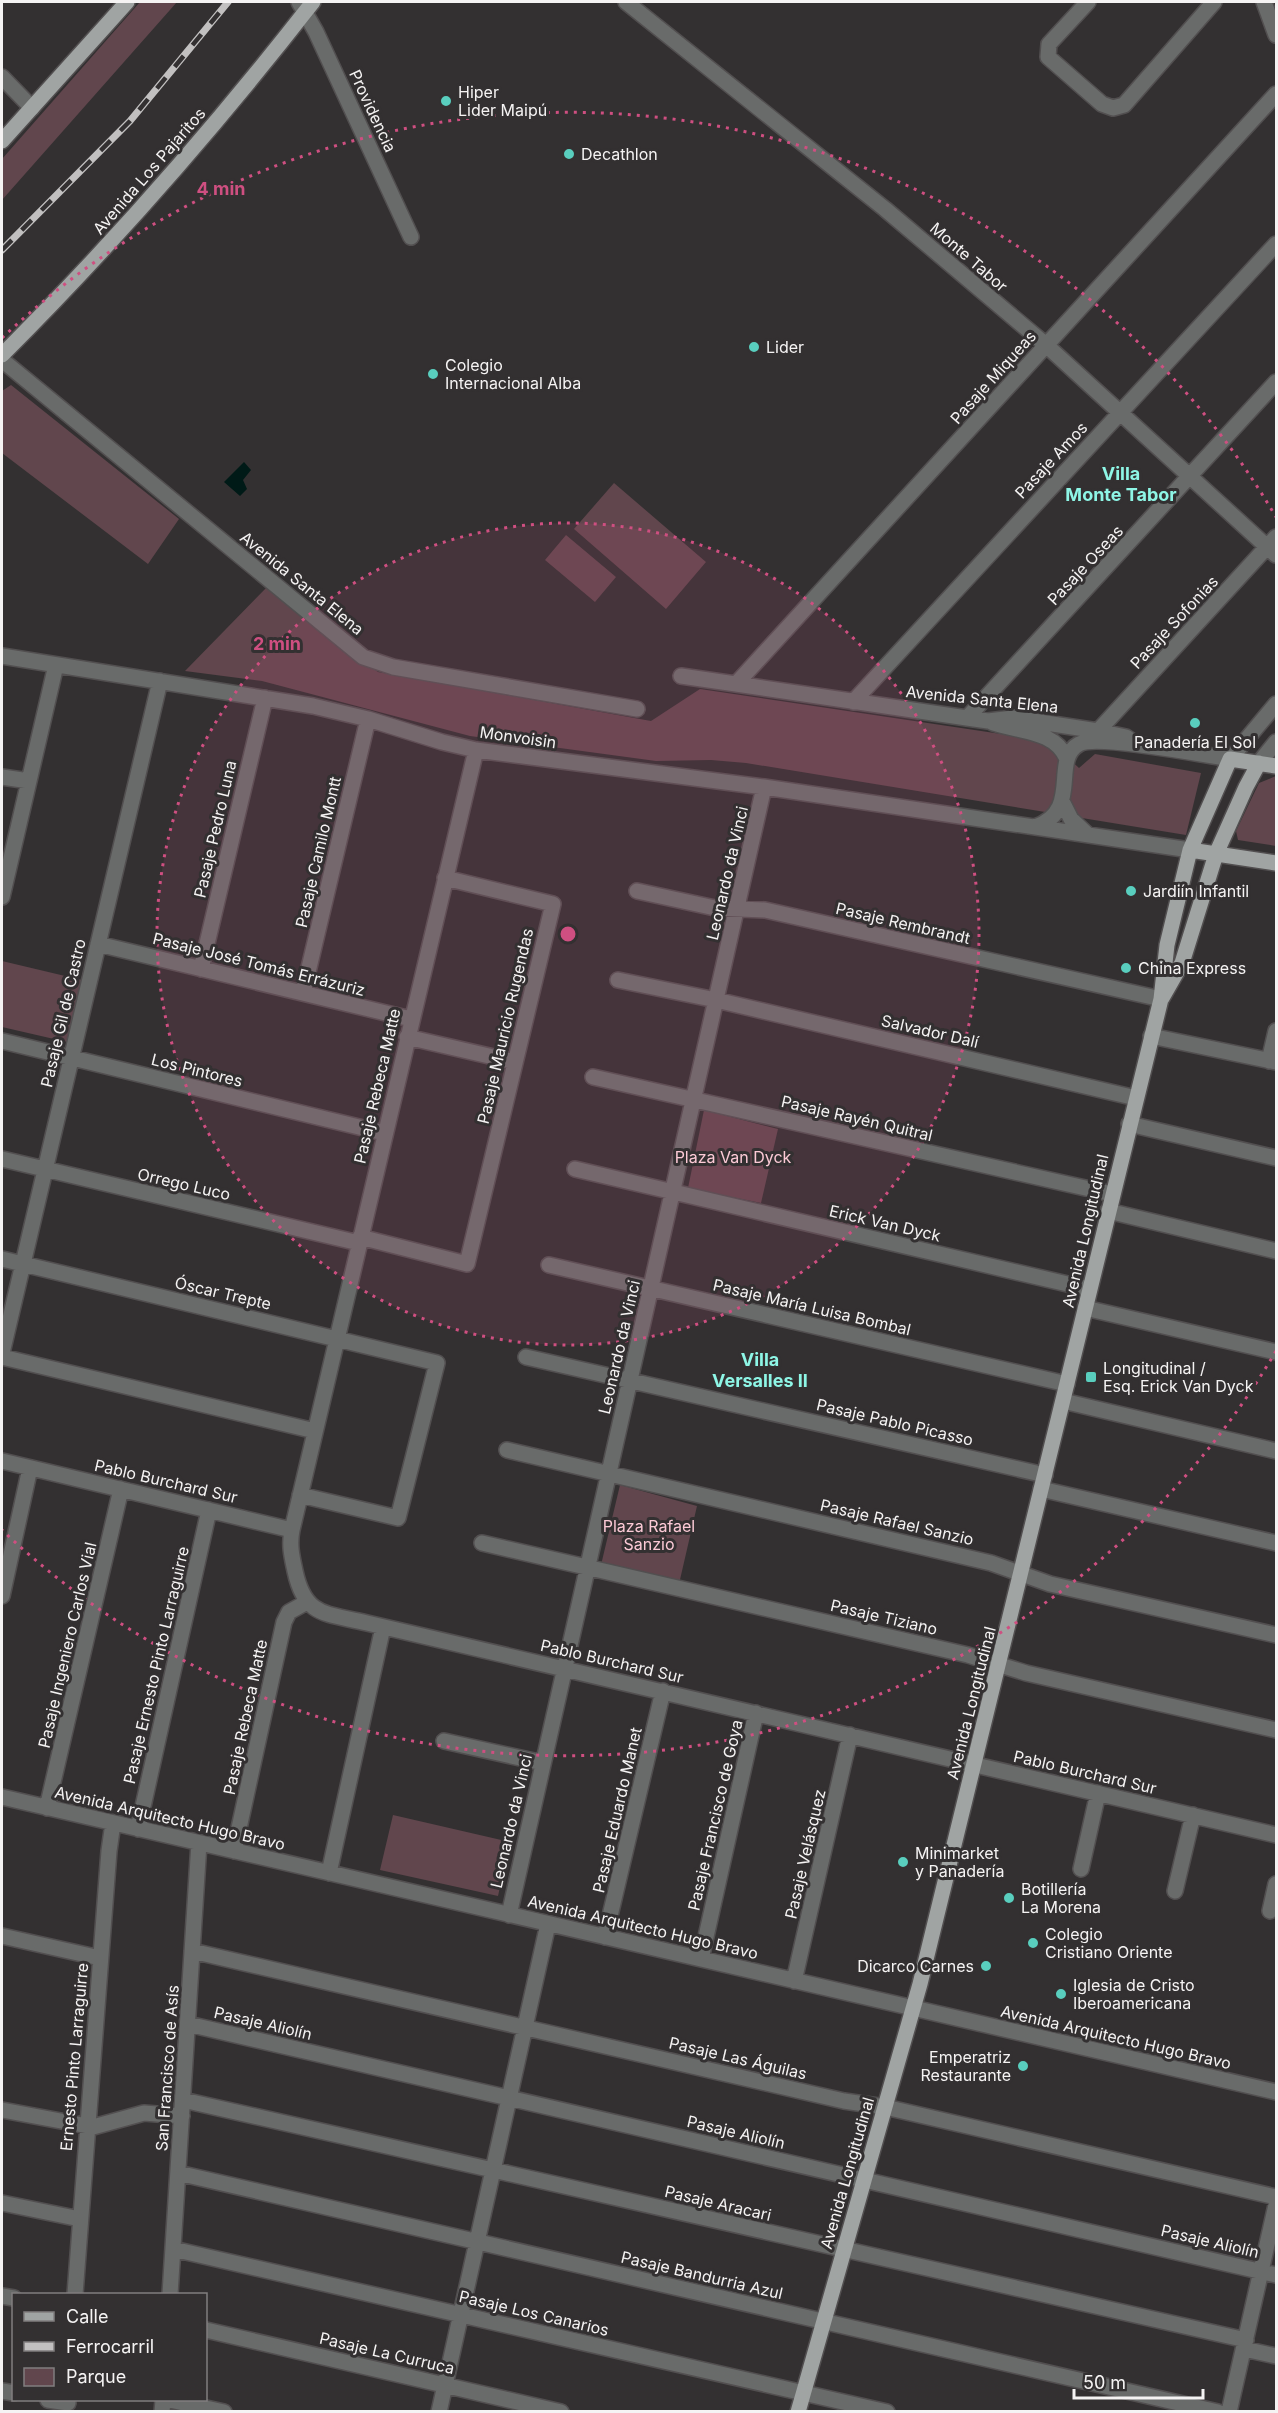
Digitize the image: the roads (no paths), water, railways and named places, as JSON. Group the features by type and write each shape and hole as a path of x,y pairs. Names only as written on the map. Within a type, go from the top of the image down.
{"main road":[{"path":"2,141 127,2"},
{"name":"Avenida Los Pajaritos","path":"2,355 154,196 306,5"},
{"name":"Avenida Santa Elena","path":"1230,759 1276,766"},
{"name":"Avenida Longitudinal","path":"798,2412 913,2009 975,1764 1161,999 1167,945 1190,850 1230,759"},
{"name":"Avenida Longitudinal","path":"1161,999 1185,954 1216,854 1259,763"},
{"path":"1190,850 1276,863"}],"street":[{"name":"Monte Tabor","path":"626,2 885,209 1046,345 1191,477 1274,546"},
{"path":"1088,2 1050,44 1047,52 1050,60 1067,75 1102,104 1113,108 1124,105 1214,2"},
{"path":"1264,2 1276,35"},
{"name":"Providencia","path":"306,5 411,237"},
{"path":"2,77 32,108"},
{"name":"Pasaje Miqueas","path":"736,684 1276,94"},
{"name":"Pasaje Amos","path":"853,702 1276,244"},
{"name":"Avenida Santa Elena","path":"2,360 363,657 393,667 637,709"},
{"name":"Pasaje Oseas","path":"967,718 1276,382"},
{"name":"Pasaje Sofonias","path":"1098,730 1274,546"},
{"name":"Monvoisin","path":"2,656 313,706 476,750 764,787 1035,827"},
{"path":"2,897 56,665"},
{"name":"Avenida Santa Elena","path":"681,676 988,721 1013,718 1098,730 1126,737 1136,744 1230,759"},
{"name":"Pasaje Gil de Castro","path":"2,1355 160,681"},
{"name":"Pasaje Pedro Luna","path":"201,969 265,698"},
{"name":"Avenida Longitudinal","path":"1230,759 1276,704"},
{"name":"Pasaje Camilo Montt","path":"303,993 368,719"},
{"path":"988,721 1051,740 1061,747 1067,759"},
{"path":"1035,827 1052,818 1062,801 1067,759 1074,748 1086,741 1136,744"},
{"name":"Avenida Longitudinal","path":"1259,763 1276,742"},
{"name":"Pasaje Rebeca Matte","path":"292,1530 476,750"},
{"path":"2,777 29,781"},
{"name":"Leonardo da Vinci","path":"508,1915 764,787"},
{"path":"1062,801 1071,819 1088,835"},
{"path":"1035,827 1190,850"},
{"name":"Pasaje Mauricio Rugendas","path":"445,878 553,904 467,1264"},
{"name":"Pasaje Rembrandt","path":"637,891 715,908 765,910 1161,999"},
{"name":"Pasaje José Tomás Errázuriz","path":"98,944 411,1019"},
{"name":"Salvador Dalí","path":"618,980 716,1000 1136,1098"},
{"path":"1151,1036 1273,1061 1276,1031"},
{"path":"407,1037 515,1062"},
{"name":"Los Pintores","path":"2,1041 384,1133"},
{"name":"Pasaje Rayén Quitral","path":"593,1077 1112,1194"},
{"path":"1129,1124 1276,1158"},
{"name":"Orrego Luco","path":"2,1159 467,1264"},
{"name":"Erick Van Dyck","path":"575,1169 1089,1289"},
{"path":"1108,1211 1276,1251"},
{"name":"Óscar Trepte","path":"2,1259 437,1363 399,1518 300,1495"},
{"name":"Pasaje María Luisa Bombal","path":"549,1265 1067,1384"},
{"path":"1085,1308 1276,1352"},
{"path":"2,1355 315,1431"},
{"name":"Pasaje Pablo Picasso","path":"526,1358 630,1380 1043,1482 1276,1543"},
{"path":"1063,1401 1276,1451"},
{"name":"Pasaje Rafael Sanzio","path":"507,1450 992,1563 1050,1584 1276,1635"},
{"name":"Pablo Burchard Sur","path":"2,1461 292,1530"},
{"path":"2,1596 30,1468"},
{"name":"Pasaje Ingeniero Carlos Vial","path":"47,1808 121,1489"},
{"name":"Pasaje Ernesto Pinto Larraguirre","path":"138,1829 209,1510"},
{"path":"292,1530 291,1552 298,1587 307,1602"},
{"name":"Pasaje Tiziano","path":"482,1543 968,1655 1276,1730"},
{"name":"Pasaje Rebeca Matte","path":"234,1851 284,1622 289,1612 307,1602"},
{"name":"Pablo Burchard Sur","path":"307,1602 320,1611 383,1627 1276,1835"},
{"path":"330,1873 383,1627"},
{"name":"Pasaje Eduardo Manet","path":"605,1937 663,1691"},
{"name":"Pasaje Francisco de Goya","path":"701,1959 756,1713"},
{"name":"Pasaje Velásquez","path":"794,1981 850,1735"},
{"path":"444,1741 543,1763"},
{"path":"1080,1869 1098,1793"},
{"name":"Avenida Arquitecto Hugo Bravo","path":"2,1797 1276,2092"},
{"path":"1175,1891 1193,1815"},
{"name":"Ernesto Pinto Larraguirre","path":"75,2293 86,2127 113,1823"},
{"name":"San Francisco de Asís","path":"170,2293 200,1843"},
{"path":"1270,1911 1276,1884"},
{"path":"439,2412 548,1924"},
{"path":"2,1936 100,1958"},
{"name":"Pasaje Las Águilas","path":"192,1951 843,2101 885,2107 1276,2197"},
{"name":"Pasaje Aliolín","path":"188,2024 1269,2273"},
{"name":"Pasaje Aracari","path":"2,2110 86,2127 99,2127 144,2113 183,2108 493,2170 1245,2345 1276,2356"},
{"name":"Pasaje Bandurria Azul","path":"178,2173 1218,2412"},
{"path":"2,2203 80,2218"},
{"path":"1229,2412 1245,2345 1269,2273 1276,2205"},
{"name":"Pasaje Los Canarios","path":"173,2249 887,2412"},
{"name":"Pasaje La Curruca","path":"207,2330 561,2412"},
{"path":"52,2401 68,2405"},
{"path":"174,2401 224,2412"}],"railway":[{"path":"2,250 130,121 228,2"}],"place":[{"name":"Hiper Lider Maipú","path":"446,101"},
{"name":"Decathlon","path":"569,154"},
{"name":"Lider","path":"754,347"},
{"name":"Colegio Internacional Alba","path":"433,374"},
{"name":"Panadería El Sol","path":"1195,723"},
{"name":"Jardiín Infantil","path":"1131,891"},
{"name":"China Express","path":"1126,968"},
{"name":"Longitudinal / Esq. Erick Van Dyck","path":"1091,1377"},
{"name":"Minimarket y Panadería","path":"903,1862"},
{"name":"Botillería La Morena","path":"1009,1898"},
{"name":"Colegio Cristiano Oriente","path":"1033,1943"},
{"name":"Dicarco Carnes","path":"986,1966"},
{"name":"Iglesia de Cristo Iberoamericana","path":"1061,1994"},
{"name":"Emperatriz Restaurante","path":"1023,2066"}],"district":[{"name":"Villa Monte Tabor","path":"1121,484"},
{"name":"Villa Versalles II","path":"760,1370"}],"park label":[{"name":"Plaza Van Dyck","path":"733,1157"},
{"name":"Plaza Rafael Sanzio","path":"649,1535"}]}
